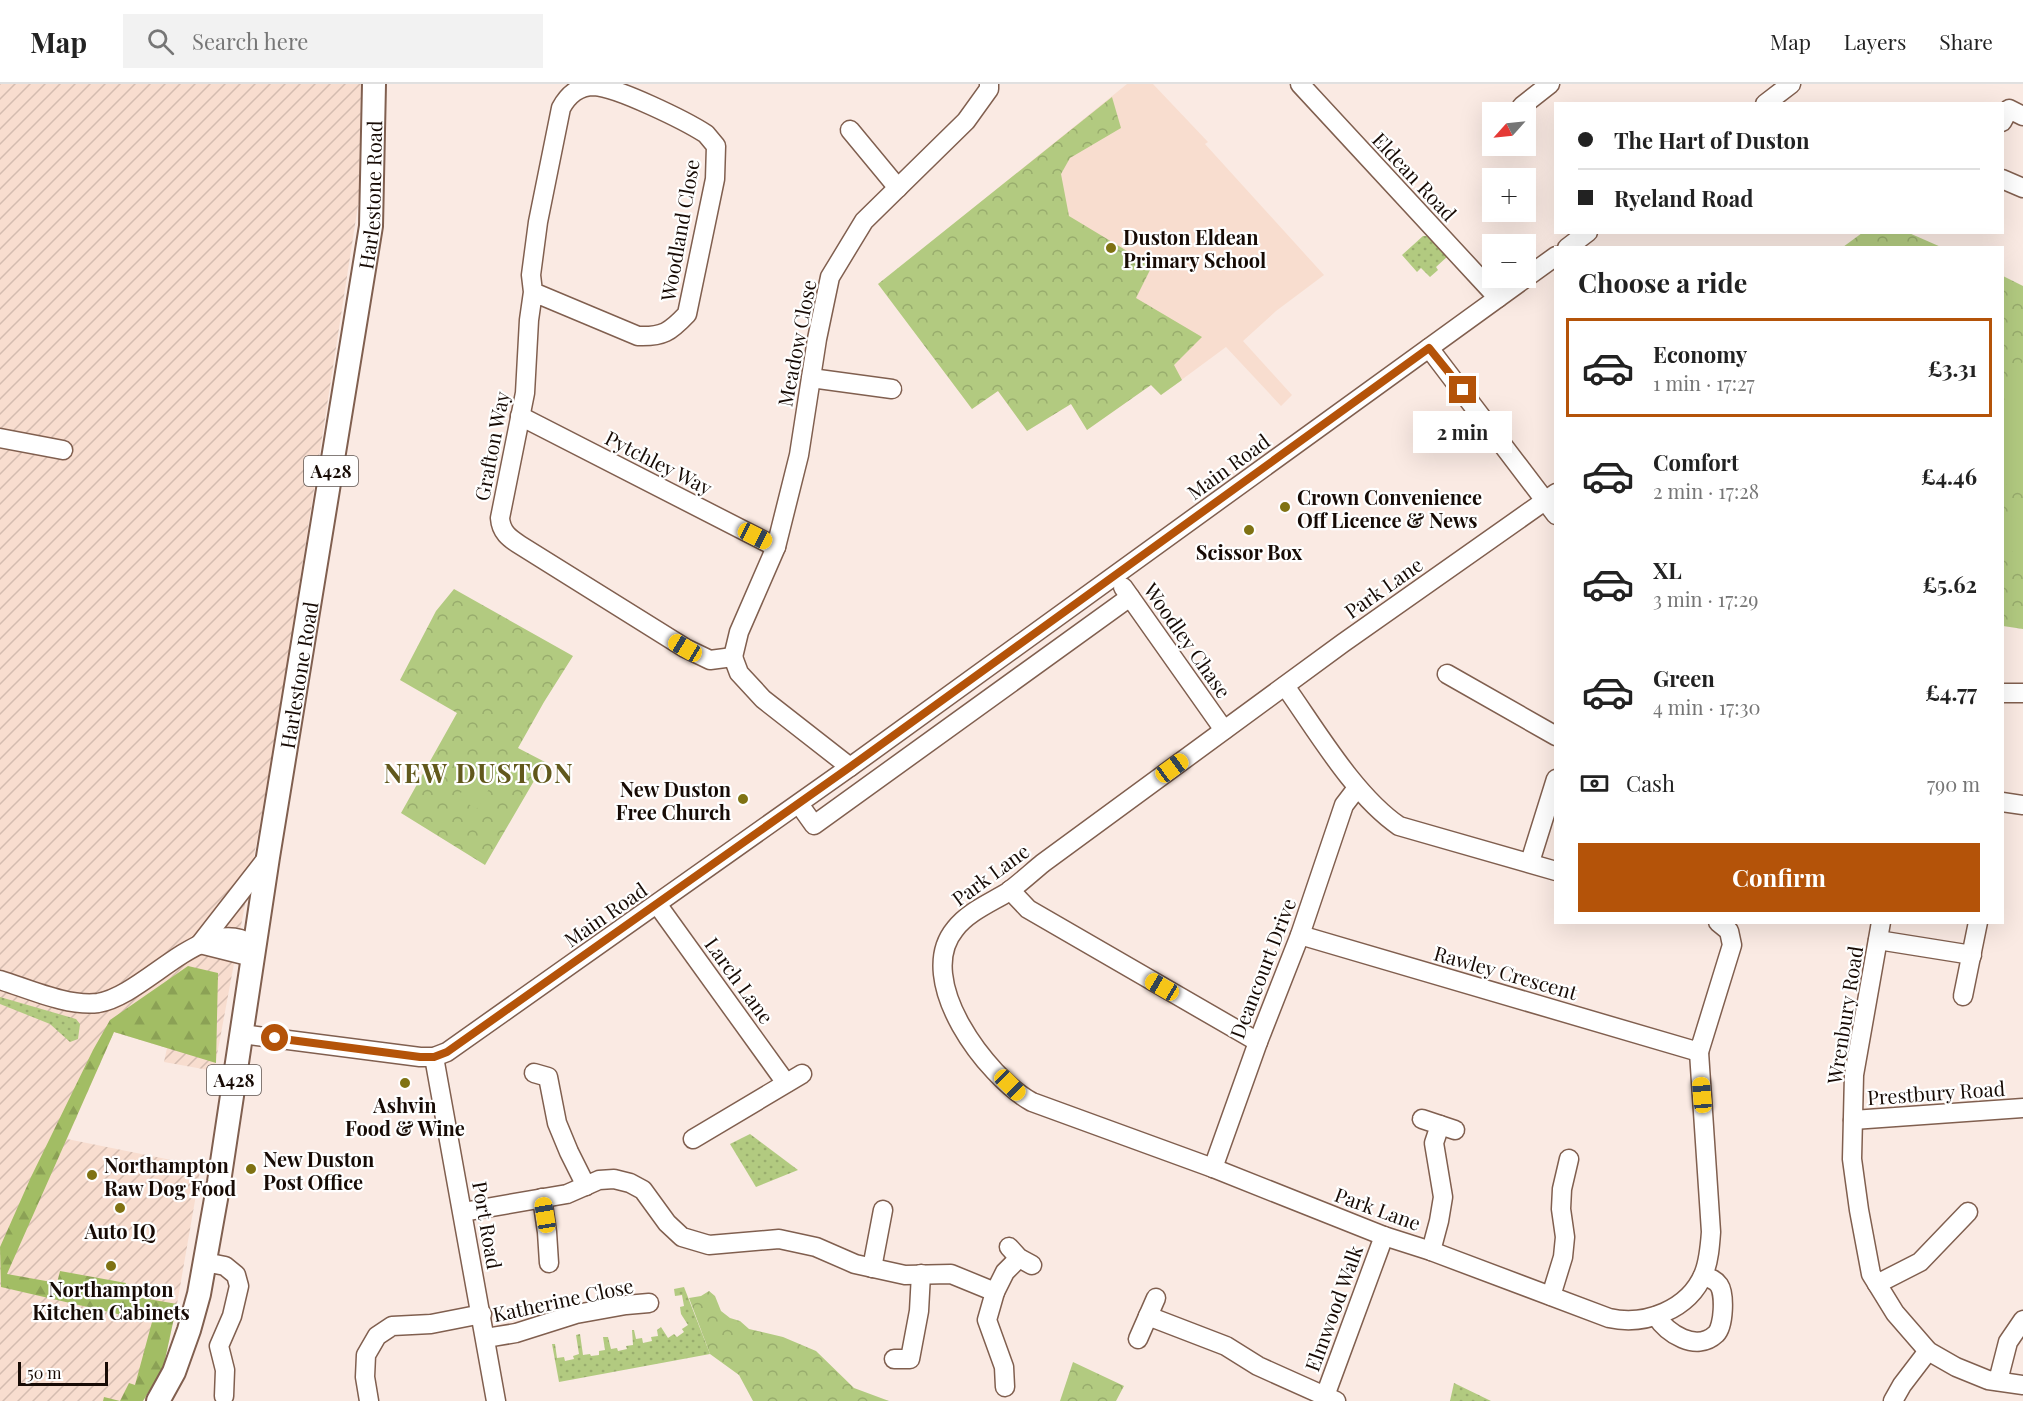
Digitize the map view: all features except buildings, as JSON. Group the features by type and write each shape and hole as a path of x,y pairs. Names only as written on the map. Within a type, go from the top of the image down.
{"main road":[{"name":"Harlestone Road","path":"158,1401 180,1357 199,1294 205,1262 370,226 374,84"}],"street":[{"name":"Meadow Close","path":"733,657 739,632 776,547 799,455 830,277 864,221 966,121 989,84"},
{"name":"Eldean Road","path":"1300,84 1498,298"},
{"path":"1527,102 1550,84"},
{"path":"1768,102 1791,84"},
{"name":"Grafton Way","path":"612,86 592,86 580,90 568,96 561,108 538,222 531,275 534,292 525,393 500,527 507,537 685,648 710,660 733,657"},
{"name":"Woodland Close","path":"534,292 638,336 651,337 672,331 687,314 715,179 716,146 706,134 696,128 612,86"},
{"path":"2004,118 2009,109 2023,116"},
{"path":"850,130 898,188"},
{"path":"2004,180 2023,188"},
{"path":"1570,246 1585,234"},
{"name":"Main Road","path":"434,1057 464,1041 799,804 1554,257"},
{"path":"1429,348 1552,503"},
{"path":"811,378 892,389"},
{"name":"Pytchley Way","path":"520,416 776,547"},
{"path":"0,438 63,450"},
{"name":"Park Lane","path":"1552,503 1285,686 1044,862 1010,890 972,914 956,928 949,938 945,953 945,986 949,1003 966,1035 994,1069 1021,1096 1027,1099 1213,1168 1384,1236 1431,1251 1609,1318 1624,1321 1656,1316 1676,1306 1689,1295 1703,1276 1709,1256 1711,1232 1699,1052"},
{"name":"Woodley Chase","path":"1115,575 1224,730"},
{"path":"799,804 814,825 1130,597"},
{"path":"733,657 739,673 763,699 850,767"},
{"path":"1447,674 1554,735"},
{"path":"1285,686 1357,788 1382,814 1399,826 1554,870"},
{"path":"2004,693 2023,693"},
{"path":"927,712 941,732"},
{"path":"1530,862 1554,785"},
{"name":"Deancourt Drive","path":"1213,1168 1258,1042 1300,935 1344,805 1357,788"},
{"path":"2004,802 2023,805"},
{"path":"200,944 268,857"},
{"path":"1010,890 1028,909 1258,1042"},
{"name":"Larch Lane","path":"657,904 786,1083"},
{"path":"1699,1052 1732,945 1729,931 1720,924"},
{"path":"1963,996 1978,924"},
{"path":"1880,931 1972,955"},
{"name":"Wrenbury Road","path":"1880,931 1854,1075 1852,1159 1871,1274 1895,1313 1928,1351 1956,1367 1988,1380 2023,1385"},
{"name":"Rawley Crescent","path":"1300,935 1699,1052"},
{"path":"0,981 81,1003 97,1003 125,994 200,944 216,937 246,940 253,951"},
{"path":"242,1034 365,1051 434,1057"},
{"name":"Port Road","path":"434,1057 496,1401"},
{"path":"547,1074 557,1123 568,1152 586,1186"},
{"path":"693,1140 802,1074"},
{"name":"Prestbury Road","path":"1853,1120 2023,1108"},
{"path":"1422,1119 1447,1127 1434,1143 1443,1197 1431,1251"},
{"path":"1551,1296 1563,1257 1565,1237 1561,1209 1562,1190 1569,1159"},
{"path":"463,1212 567,1194 599,1180 614,1179 630,1183 643,1190 667,1223 682,1237 701,1243 709,1245 790,1240 816,1247 855,1264 904,1275 951,1274 995,1292"},
{"path":"542,1198 550,1266"},
{"path":"872,1268 884,1209"},
{"path":"1877,1284 1920,1262 1968,1212"},
{"name":"Elmwood Walk","path":"1330,1398 1384,1236"},
{"path":"1005,1386 1011,1364 987,1320 995,1292 1005,1272 1020,1256"},
{"path":"205,1262 225,1266 236,1275 239,1286 232,1316 219,1346 225,1370 224,1396"},
{"path":"908,1361 919,1311 921,1274"},
{"path":"1656,1316 1668,1331 1689,1340 1709,1339 1718,1333 1722,1313 1721,1288 1717,1282 1703,1276"},
{"path":"1138,1339 1156,1298"},
{"name":"Katherine Close","path":"486,1338 516,1333 576,1314 649,1303"},
{"path":"369,1401 365,1377 366,1355 377,1336 392,1326 431,1324 482,1314"},
{"path":"1148,1316 1226,1346 1258,1366 1330,1398"},
{"path":"1998,1381 2008,1342 2023,1320"},
{"path":"1893,1401 1902,1385 1928,1351"}],"shaded area":[{"path":"0,84 361,84 359,199 273,754 214,1071 164,1062 167,1048 114,1032 67,1139 201,1166 177,1304 163,1369 143,1401 0,1401"},
{"name":"Duston Eldean Primary School","path":"1127,84 1153,84 1208,142 1205,144 1324,275 1276,311 1243,341 1292,395 1281,406 1226,347 1161,395 1151,385 1087,430 1071,404 1027,431 998,391 972,409 879,284"}],"green space":[{"path":"1112,97 1121,128 1070,158 1061,174 1069,216 1152,266 1136,298 1202,337 1174,365 1182,380 1161,395 1151,385 1087,430 1071,404 1027,431 998,391 972,409 878,284"},
{"path":"1861,234 1911,234 1939,246 1844,246"},
{"path":"1423,236 1428,236 1448,256 1436,267 1438,270 1430,277 1421,268 1417,272 1402,255"},
{"path":"2004,276 2023,286 2023,629 2004,626"},
{"path":"2023,361 2023,493 2004,484 2004,400"},
{"path":"2004,514 2023,520 2023,556 2004,548"},
{"path":"454,589 573,656 518,748 545,762 485,865 401,813 457,713 400,680 436,611"},
{"path":"475,769 495,779 477,809 458,798"},
{"path":"188,966 218,973 216,1063 114,1032 7,1274 57,1283 60,1271 126,1283 125,1295 177,1304 163,1369 143,1401 120,1401 129,1383 135,1385 152,1322 1,1287 0,1247 31,1177 110,1020"},
{"path":"0,997 76,1019 80,1024 78,1039 70,1042 50,1024 0,1004"},
{"path":"750,1134 798,1170 756,1187 730,1144"},
{"path":"684,1287 710,1354 559,1382 552,1344 555,1344 557,1358 564,1357 565,1361 574,1359 573,1356 579,1354 576,1335 580,1334 583,1355 590,1354 591,1356 599,1355 599,1351 605,1350 603,1337 608,1337 611,1349 617,1348 618,1351 633,1345 632,1330 634,1330 636,1339 642,1338 643,1343 652,1341 651,1337 658,1336 657,1330 661,1327 668,1338 674,1334 677,1337 684,1332 682,1329 688,1325 681,1314 680,1307 684,1306 682,1295 675,1296 674,1289"},
{"path":"709,1291 715,1296 721,1311 730,1318 740,1321 749,1329 783,1337 816,1351 854,1388 889,1401 753,1401 739,1375 710,1354 689,1298 701,1296"},
{"path":"1073,1362 1124,1386 1116,1401 1060,1401"},
{"path":"1454,1383 1491,1401 1450,1401"},
{"path":"104,1397 120,1401 103,1401"}],"place":[{"name":"Duston Eldean Primary School","path":"1111,248"},
{"name":"Crown Convenience Off Licence & News","path":"1285,507"},
{"name":"Scissor Box","path":"1249,530"},
{"name":"New Duston Free Church","path":"743,799"},
{"name":"Ashvin Food & Wine","path":"405,1083"},
{"name":"New Duston Post Office","path":"251,1169"},
{"name":"Northampton Raw Dog Food","path":"92,1175"},
{"name":"Auto IQ","path":"120,1208"},
{"name":"Northampton Kitchen Cabinets","path":"111,1266"}],"district":[{"name":"NEW DUSTON","path":"479,772"}],"route":[{"path":"275,1038 420,1057 434,1057 447,1052 850,767 1429,348 1463,390"}]}
